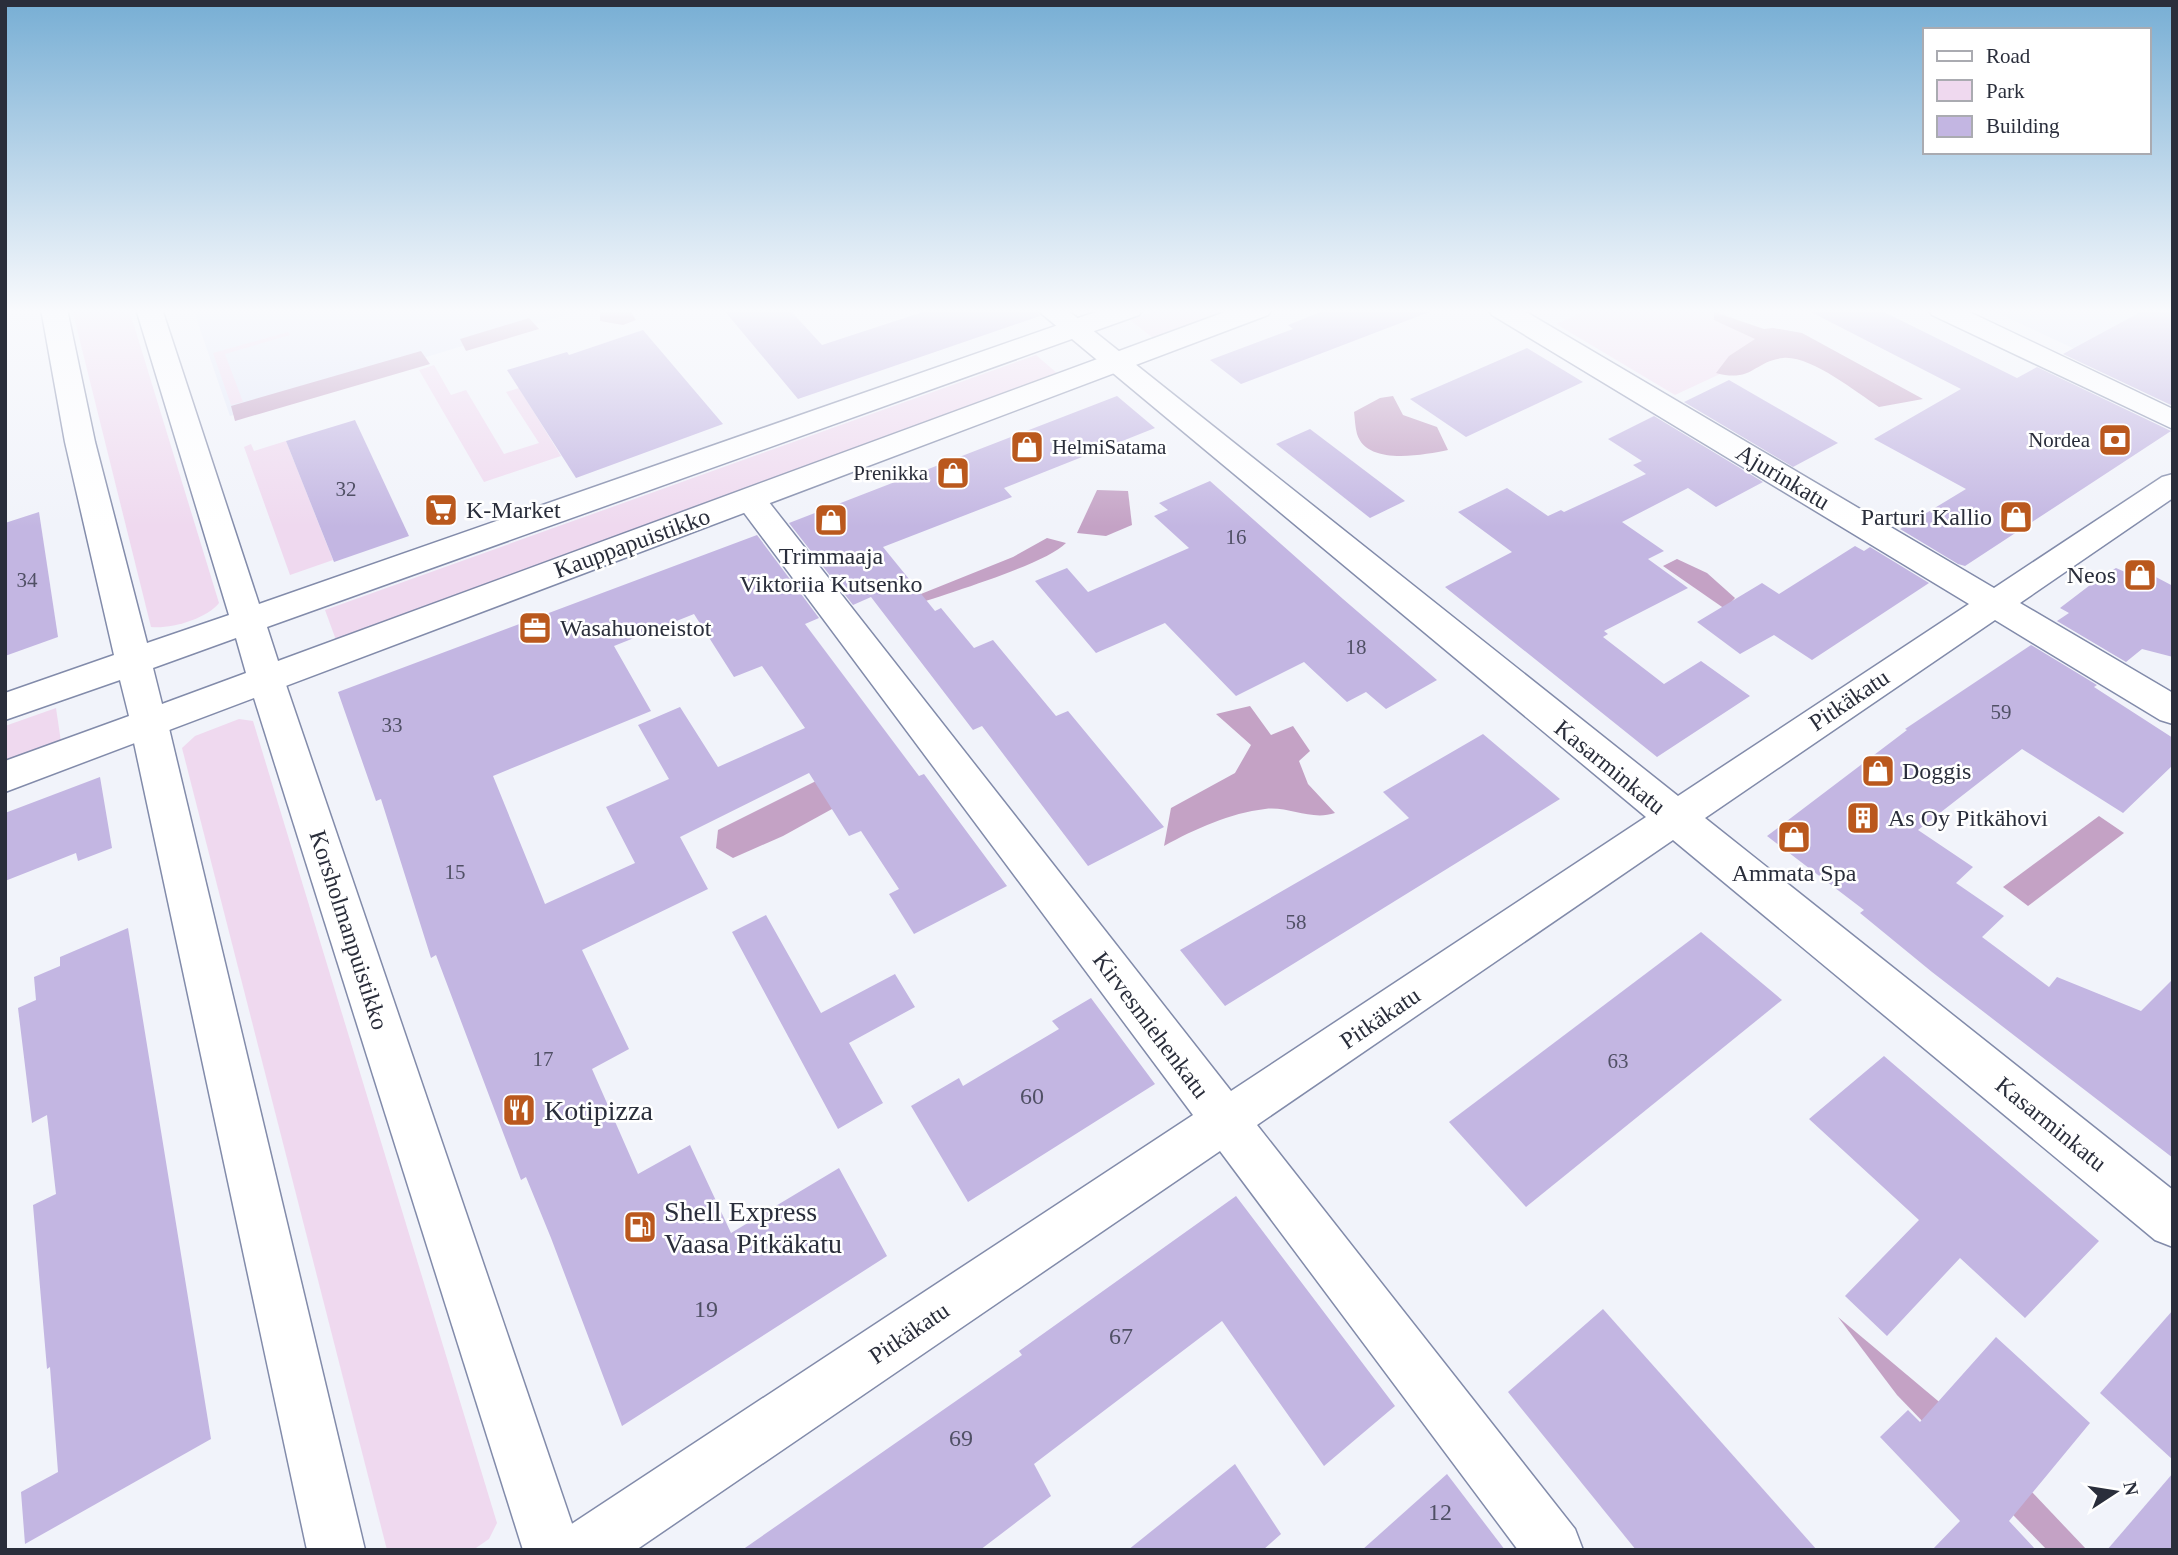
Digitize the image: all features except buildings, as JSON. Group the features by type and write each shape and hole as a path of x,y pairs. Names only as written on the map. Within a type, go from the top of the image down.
{"main road":[{"path":"68,382 80,442 149,723 336,1550"},
{"name":"Korsholmanpuistikko","path":"172,382 247,623 552,1550"},
{"path":"5,707 926,382"},
{"name":"Kauppapuistikko","path":"5,777 1065,382"},
{"name":"Kasarminkatu","path":"1138,382 2173,1222"},
{"name":"Ajurinkatu","path":"1623,382 2173,710"},
{"path":"2094,382 2173,419"},
{"name":"Pitkäkatu","path":"585,1550 1675,819 1993,602 2173,484"},
{"name":"Kirvesmiehenkatu","path":"750,499 1554,1550"}],"shaded area":[{"path":"218,382 345,382 230,416"},
{"path":"315,382 370,382 235,421 231,406"},
{"path":"1841,382 1891,382 1923,399 1879,407"},
{"path":"2144,382 2173,382 2173,395"},
{"path":"1393,396 1403,415 1437,427 1448,450 1397,456 1372,451 1363,444 1357,434 1354,412 1380,398"},
{"path":"1097,490 1128,491 1132,525 1106,536 1077,533"},
{"path":"1047,538 1066,543 1037,561 990,579 905,608 901,602 1013,557"},
{"path":"1677,559 1707,573 1735,598 1725,609 1663,566"},
{"path":"1250,706 1271,735 1293,726 1310,751 1299,761 1308,784 1335,813 1317,815 1274,809 1252,811 1213,823 1164,846 1171,808 1235,773 1251,745 1216,714"},
{"path":"892,743 910,766 783,836 733,858 716,848 718,830"},
{"path":"2099,816 2124,833 2028,906 2003,887"},
{"path":"1838,1317 1975,1432 2087,1550 2047,1550 1897,1395"}],"green space":[{"path":"90,382 151,382 219,603 206,614 178,625 151,627"},
{"path":"223,382 235,382 243,402 231,405"},
{"path":"426,382 443,382 451,395 466,390 504,454 539,443 506,392 519,388 561,456 484,482"},
{"path":"962,382 1037,382 336,640 325,610"},
{"path":"1652,382 1704,382 1675,395"},
{"path":"286,441 333,560 290,575 244,447 251,444 254,451"},
{"path":"56,708 61,742 5,763 5,726"},
{"path":"239,719 253,721 497,1523 489,1539 473,1550 387,1550 182,748 195,736"}],"place":[{"name":"Nordea","path":"2115,440"},
{"name":"HelmiSatama","path":"1027,447"},
{"name":"Prenikka","path":"953,473"},
{"name":"K-Market","path":"441,510"},
{"name":"Parturi Kallio","path":"2016,517"},
{"name":"Trimmaaja Viktoriia Kutsenko","path":"831,520"},
{"name":"Neos","path":"2140,575"},
{"name":"Wasahuoneistot","path":"535,628"},
{"name":"Doggis","path":"1878,771"},
{"name":"As Oy Pitkähovi","path":"1863,818"},
{"name":"Ammata Spa","path":"1794,837"},
{"name":"Kotipizza","path":"519,1110"},
{"name":"Shell Express Vaasa Pitkäkatu","path":"640,1227"}]}
